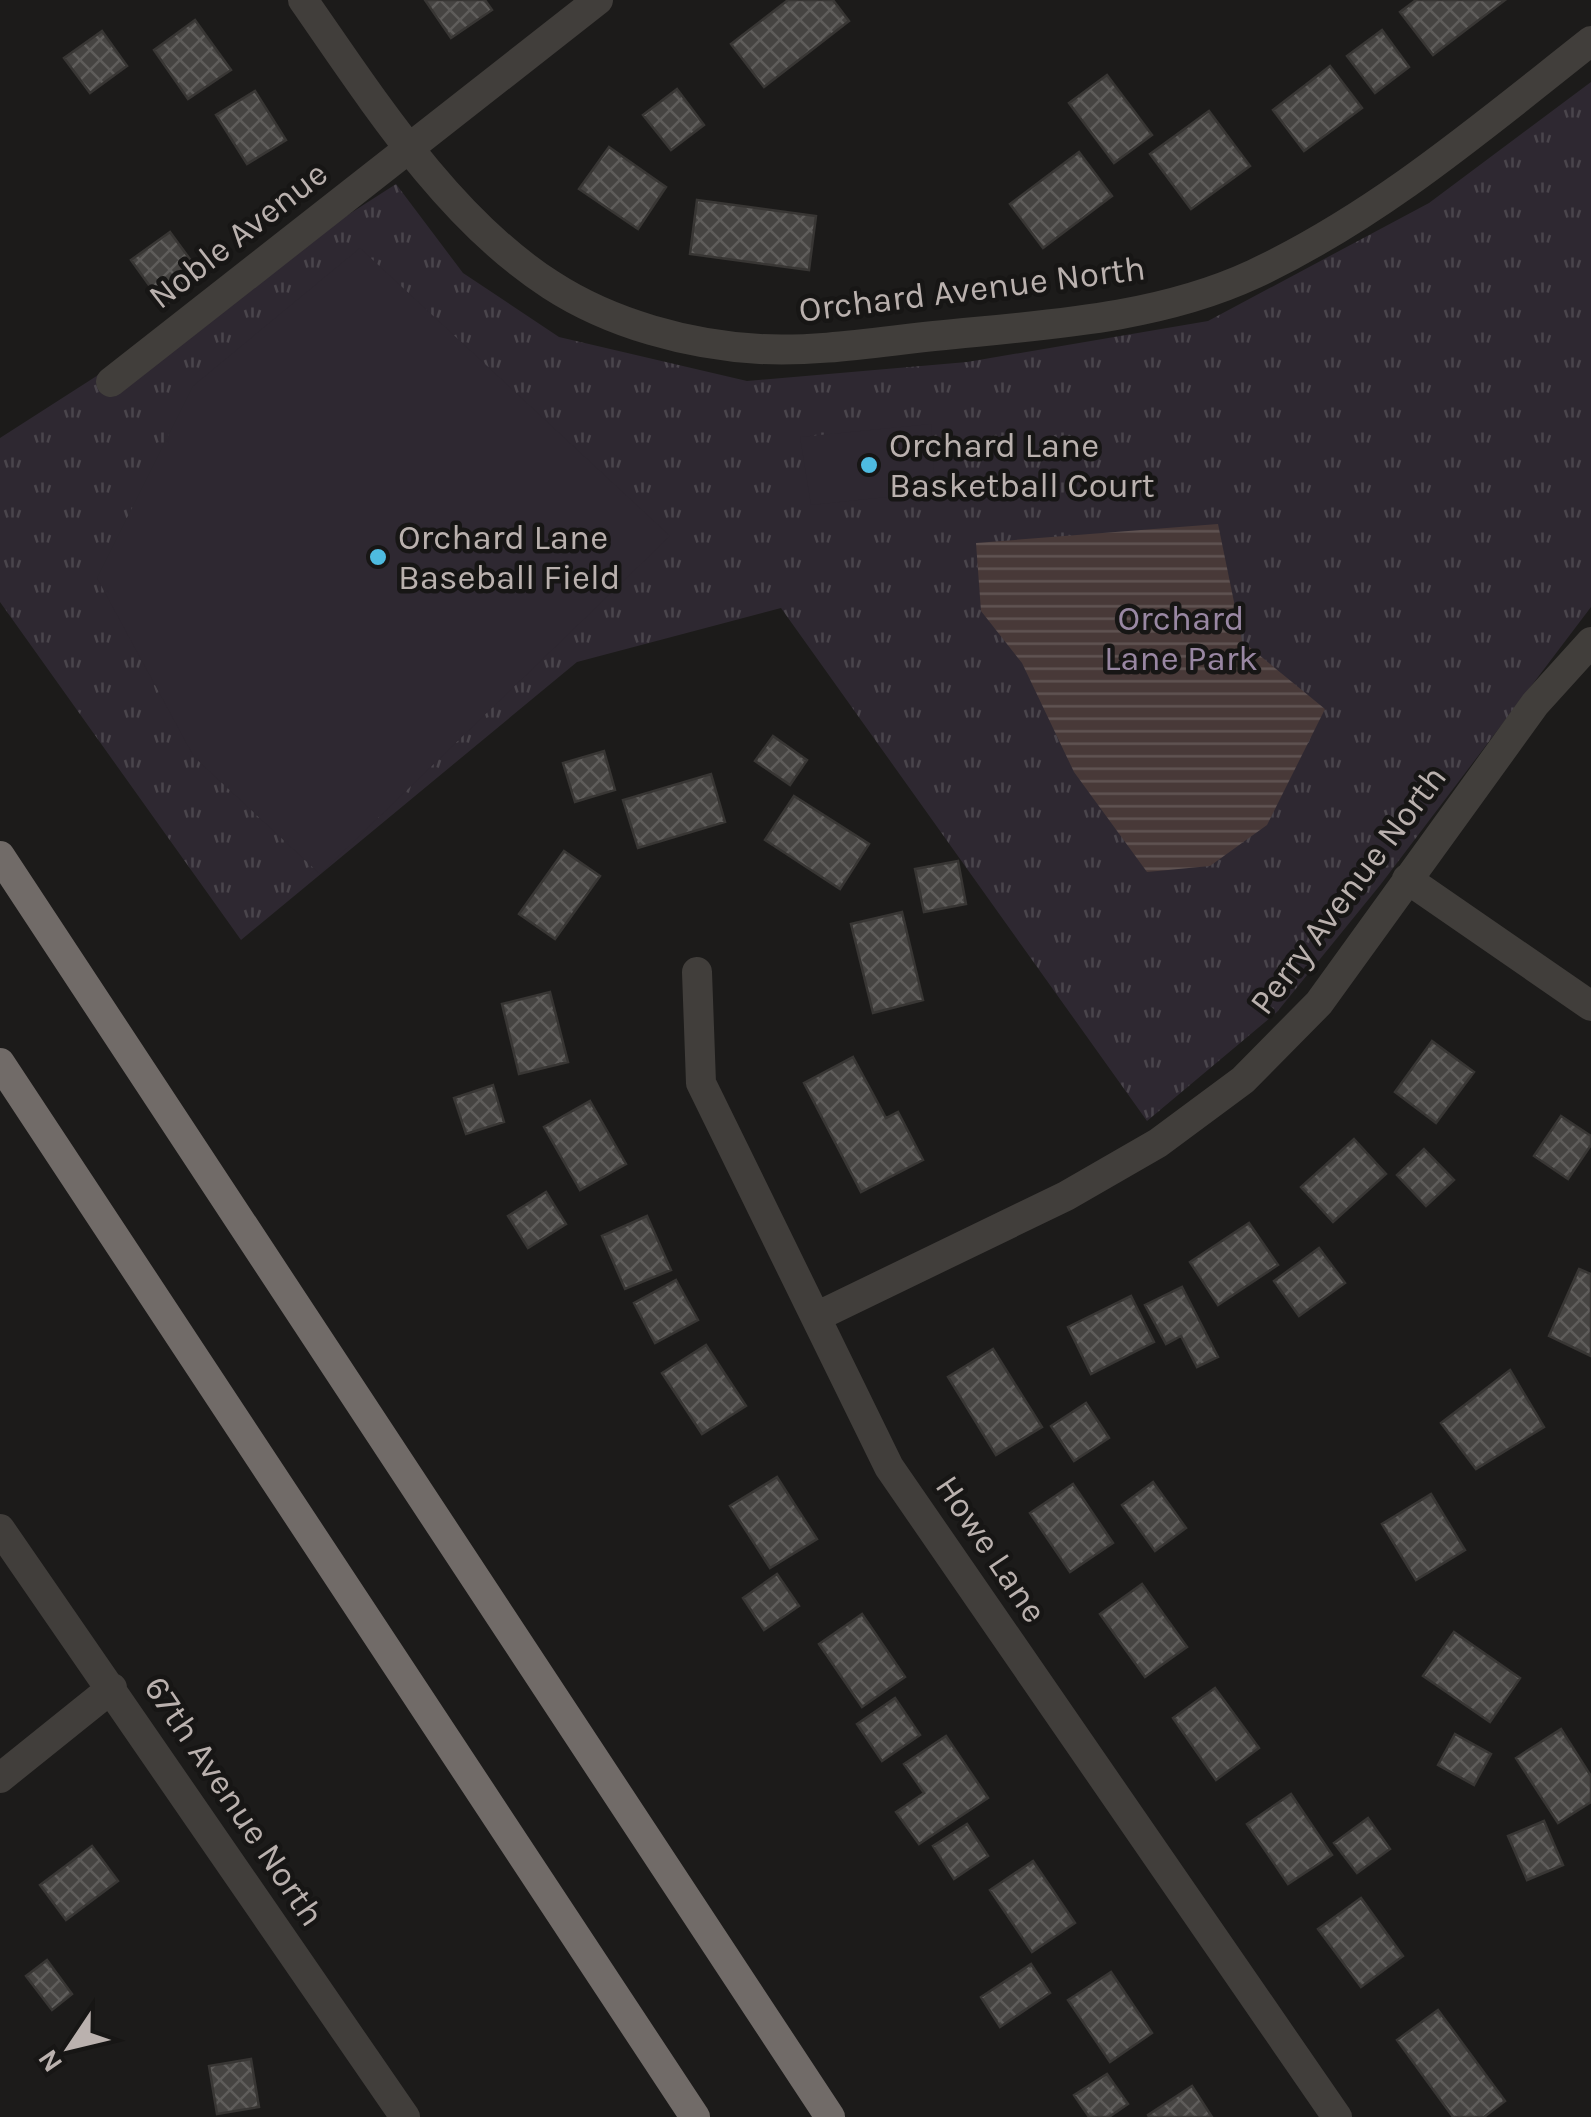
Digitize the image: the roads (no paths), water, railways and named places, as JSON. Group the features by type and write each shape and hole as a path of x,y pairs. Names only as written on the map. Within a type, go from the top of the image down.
{"highway":[{"path":"0,856 830,2117"},
{"path":"0,1063 695,2117"}],"street":[{"name":"Orchard Avenue North","path":"303,0 380,110 492,243 553,287 618,318 687,339 760,349 833,347 1067,322 1159,306 1250,276 1333,234 1414,181 1591,41"},
{"name":"Noble Avenue","path":"111,382 598,0"},
{"name":"Perry Avenue North","path":"816,1318 1066,1196 1172,1133 1243,1080 1319,1002 1535,704 1591,642"},
{"path":"1408,879 1591,1006"},
{"name":"Howe Lane","path":"698,972 701,1083 889,1466 1337,2117"},
{"name":"67th Avenue North","path":"0,1529 405,2117"},
{"path":"0,1778 112,1688"}],"place":[{"name":"Orchard Lane Basketball Court","path":"869,465"},
{"name":"Orchard Lane Baseball Field","path":"378,557"}],"park label":[{"name":"Orchard Lane Park","path":"1181,638"}]}
